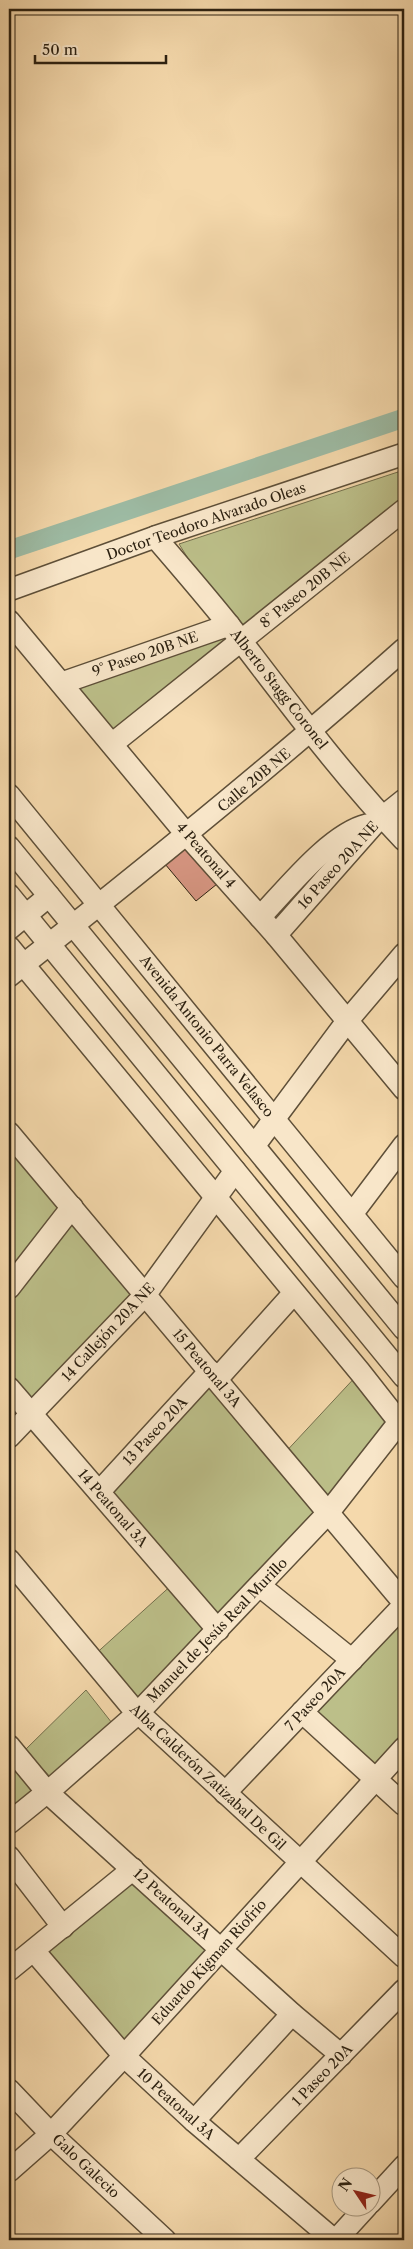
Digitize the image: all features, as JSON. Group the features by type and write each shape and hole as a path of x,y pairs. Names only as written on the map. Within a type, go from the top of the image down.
{"street":[{"name":"Doctor Teodoro Alvarado Oleas","path":"9,590 156,537 404,454"},
{"name":"8° Paseo 20B NE","path":"112,744 235,633 404,510"},
{"name":"Alberto Stagg Coronel","path":"156,537 235,633 378,820 404,840"},
{"name":"4 Peatonal 4","path":"9,620 187,835 348,1020 404,1089"},
{"name":"9° Paseo 20B NE","path":"62,683 235,633"},
{"name":"Calle 20B NE","path":"16,970 187,835 311,732 404,649"},
{"name":"Avenida Antonio Parra Velasco","path":"9,796 404,1278"},
{"name":"16 Paseo 20A NE","path":"276,936 378,820 404,800"},
{"path":"260,917 324,850 361,827 378,820"},
{"path":"9,847 404,1329"},
{"path":"9,895 404,1377"},
{"path":"9,929 49,896 99,905"},
{"path":"9,947 16,970 215,1198 403,1422"},
{"path":"254,1146 348,1020 404,954"},
{"name":"15 Peatonal 3A","path":"10,1136 214,1375 404,1604"},
{"path":"352,1214 404,1145"},
{"name":"14 Callejón 20A NE","path":"9,1437 145,1295 235,1171"},
{"path":"9,1288 72,1207"},
{"name":"13 Paseo 20A","path":"99,1492 294,1293"},
{"name":"14 Peatonal 3A","path":"9,1388 218,1630"},
{"name":"Manuel de Jesús Real Murillo","path":"9,1822 138,1713 328,1513 403,1422"},
{"name":"Alba Calderón Zatizabal De Gil","path":"9,1560 138,1713 404,1957"},
{"path":"260,1586 352,1660"},
{"name":"7 Paseo 20A","path":"225,1793 404,1604"},
{"path":"302,1712 404,1805"},
{"name":"12 Peatonal 3A","path":"9,1746 46,1792 292,2014 341,2055"},
{"name":"Eduardo Kigman Riofrio","path":"9,2171 51,2134 124,2056 404,1748"},
{"path":"9,1858 63,1927"},
{"path":"9,1970 133,1870"},
{"name":"10 Peatonal 3A","path":"34,1951 124,2056 194,2121 335,2240"},
{"name":"1 Paseo 20A","path":"239,2159 404,1990"},
{"path":"194,2121 292,2014"},
{"name":"Galo Galecio","path":"9,2090 51,2134 164,2240"},
{"path":"380,2192 404,2166"},
{"path":"335,2240 358,2216"}],"green space":[{"path":"404,470 404,509 113,744 62,684 228,626 236,635 179,544"},
{"path":"9,1138 145,1294 33,1412 9,1384"},
{"path":"209,1372 281,1457 360,1372 400,1423 328,1513 209,1622 130,1705 91,1658 175,1582 99,1492"},
{"path":"404,1605 404,1748 375,1779 302,1712"},
{"path":"86,1690 112,1723 56,1783 25,1750"},
{"path":"9,1746 47,1792 9,1816"},
{"path":"133,1869 221,1948 124,2056 34,1951"}],"building":[{"path":"186,846 217,884 196,901 165,864"}],"waterway":[{"path":"9,550 404,418"}]}
